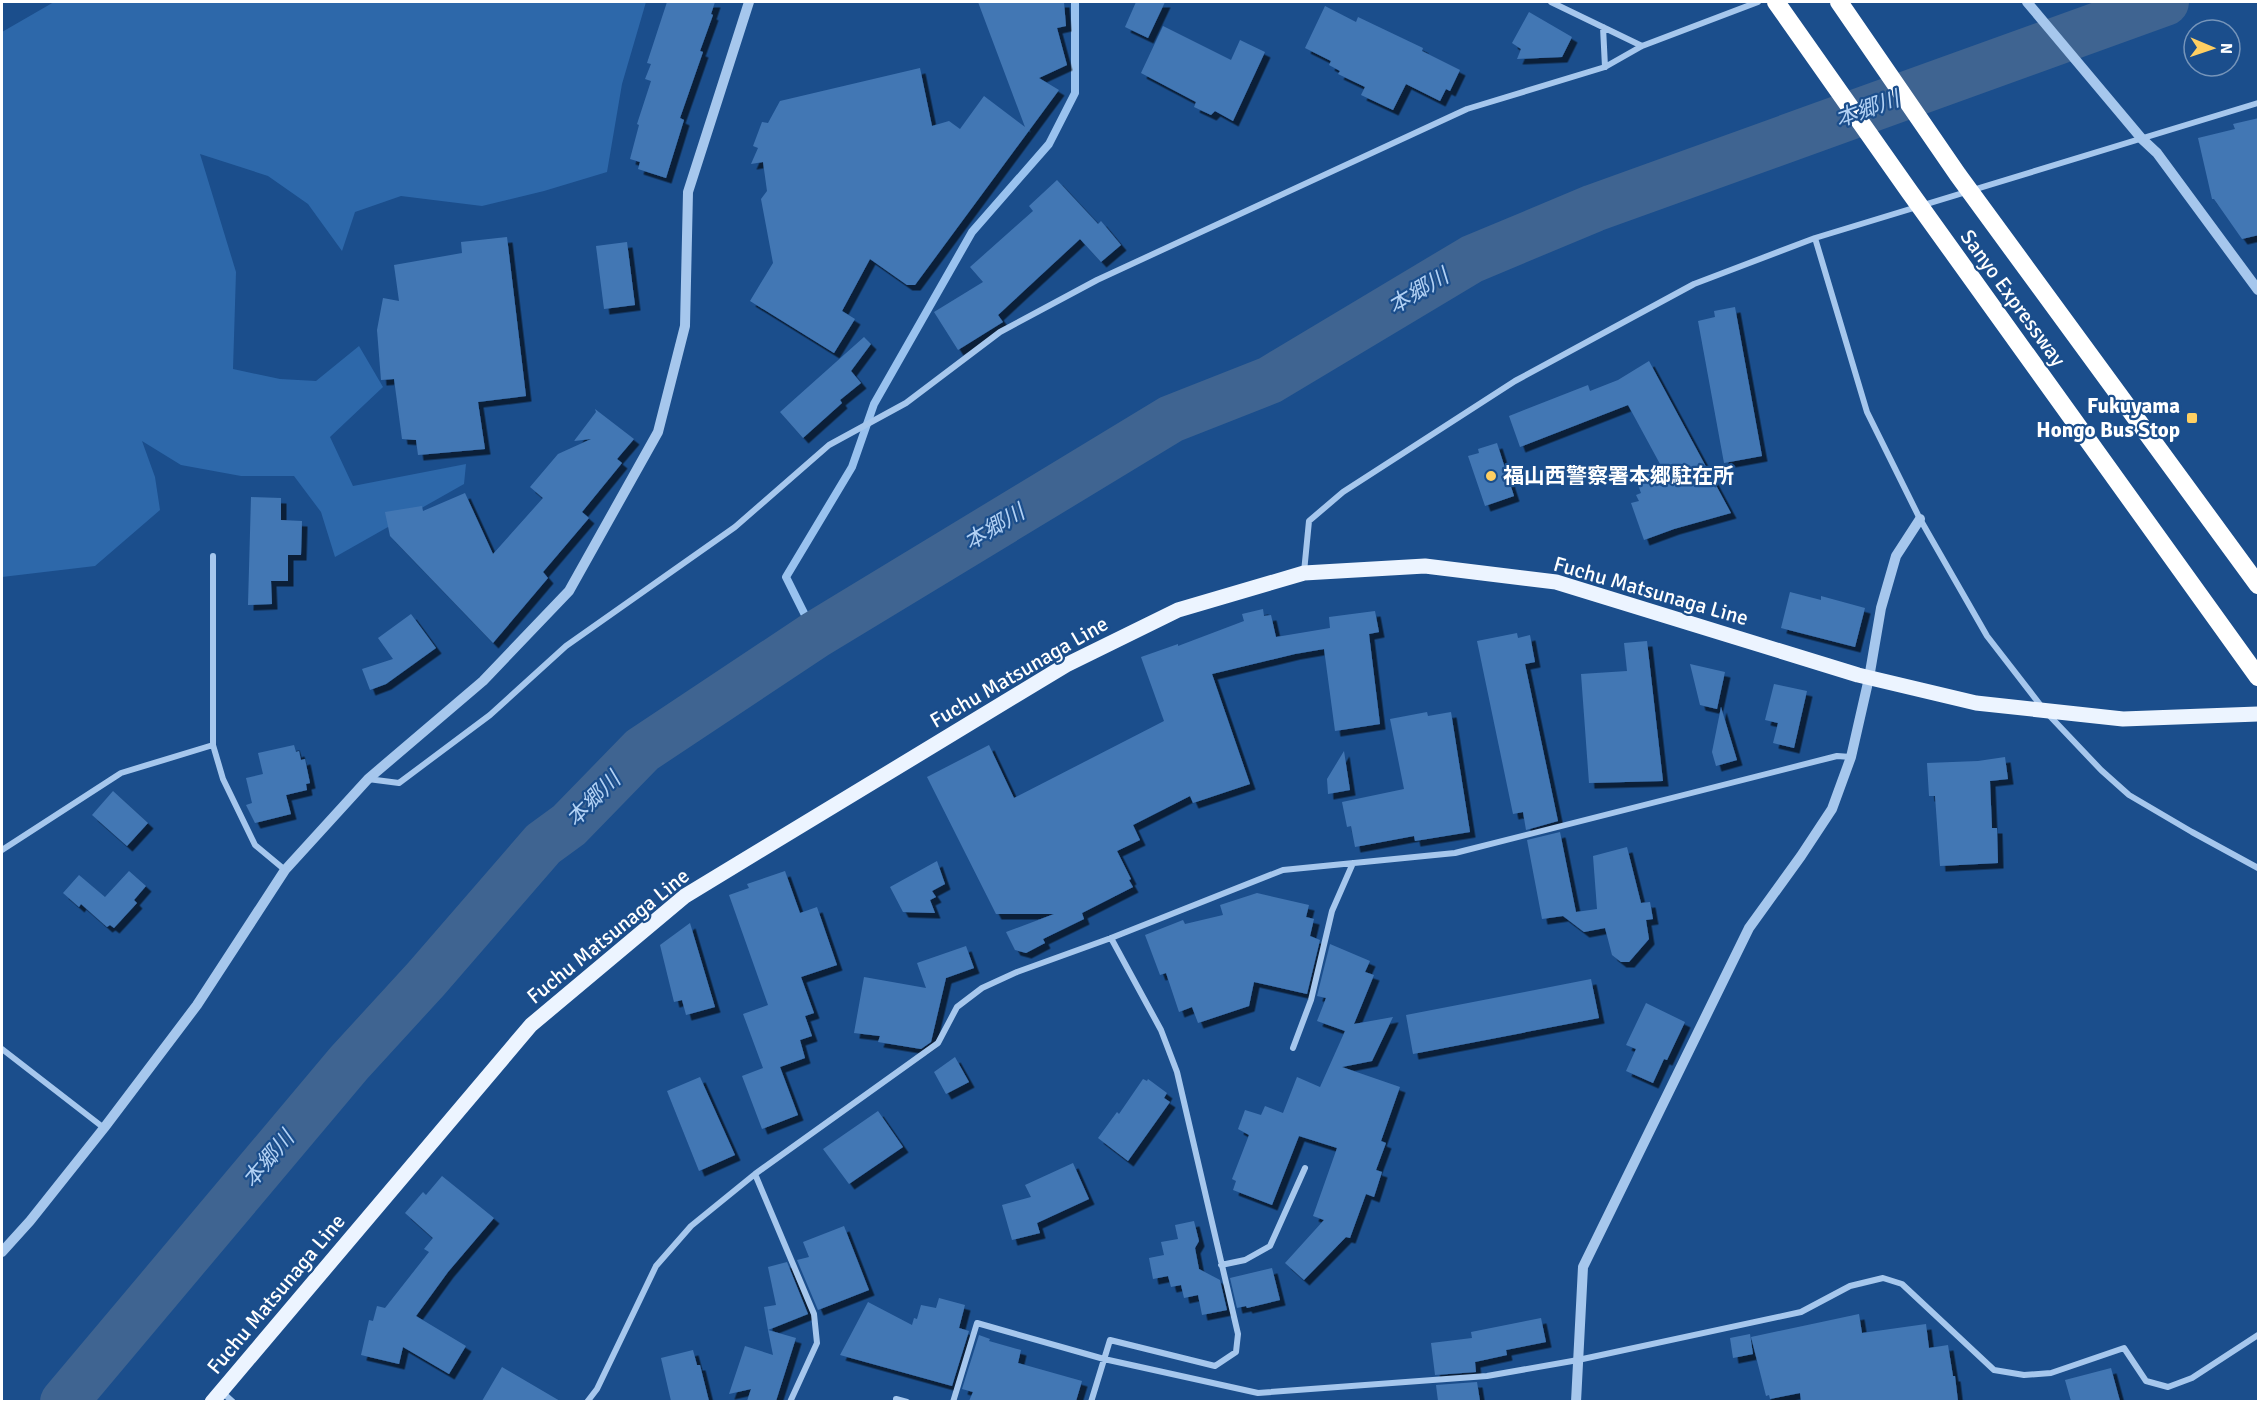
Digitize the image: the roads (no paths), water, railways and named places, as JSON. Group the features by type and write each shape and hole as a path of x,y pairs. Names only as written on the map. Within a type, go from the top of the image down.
{"highway":[{"name":"Sanyo Expressway","path":"1776,2 2256,673"},
{"name":"Sanyo Expressway","path":"1839,2 1995,226 2259,585"}],"main road":[{"name":"Fuchu Matsunaga Line","path":"222,1398 531,1025 685,896 1066,664 1178,610 1304,573 1425,566 1556,582 1869,678 1976,703 2123,719 2259,714"}],"street":[{"path":"2,1252 30,1221 104,1128 197,1005 285,870 368,779 483,681 569,591 658,432 685,326 688,192 749,2"},
{"path":"1551,2 1642,46"},
{"path":"368,779 399,783 490,715 566,646 735,527 829,445 906,403 1000,333 1097,279 1467,110 1605,67 1642,46 1758,2"},
{"path":"2027,2 2142,139 2157,153 2259,290"},
{"path":"1603,27 1605,67"},
{"path":"1304,573 1309,521 1352,486 1515,381 1694,284 1815,238 2259,103"},
{"path":"1815,238 1867,412 1920,519 1987,636 2045,711 2101,770 2129,795 2259,868"},
{"path":"1576,1401 1583,1267 1749,928 1832,809 1851,757 1869,678 1881,608 1896,556 1920,519"},
{"path":"213,556 213,745 223,778 255,845 285,870"},
{"path":"2,850 121,773 213,745"},
{"path":"587,1401 597,1389 656,1266 691,1226 755,1174 939,1043 957,1007 982,988 1017,972 1111,938 1283,870 1455,854 1837,756 1851,757"},
{"path":"1293,1048 1311,1000 1332,911 1353,863"},
{"path":"1091,1401 1110,1340 1215,1366 1236,1352 1238,1334 1176,1072 1161,1030 1111,938"},
{"path":"2,1049 104,1128"},
{"path":"1221,1265 1245,1260 1270,1246 1305,1168"},
{"path":"755,1174 814,1314 817,1344 790,1401"},
{"path":"953,1401 977,1323 1104,1359 1258,1393 1487,1376 1578,1360 1801,1312 1850,1286 1883,1278 1902,1284 1994,1370 2024,1375 2052,1373 2124,1348 2146,1381 2168,1387 2192,1378 2259,1335"},
{"path":"896,1401 896,1399 907,1401"}],"waterway":[{"path":"815,635 786,577 852,467 874,404 972,232 1049,144 1075,93 1075,2"},
{"name":"本郷川","path":"64,1402 349,1063 426,979 543,844 569,825 642,750 815,635 1171,419 1270,380 1472,259 1594,208 2165,2"}],"place":[{"name":"Fukuyama Hongo Bus Stop","path":"2192,418"},
{"name":"福山西警察署本郷駐在所","path":"1491,476"}]}
